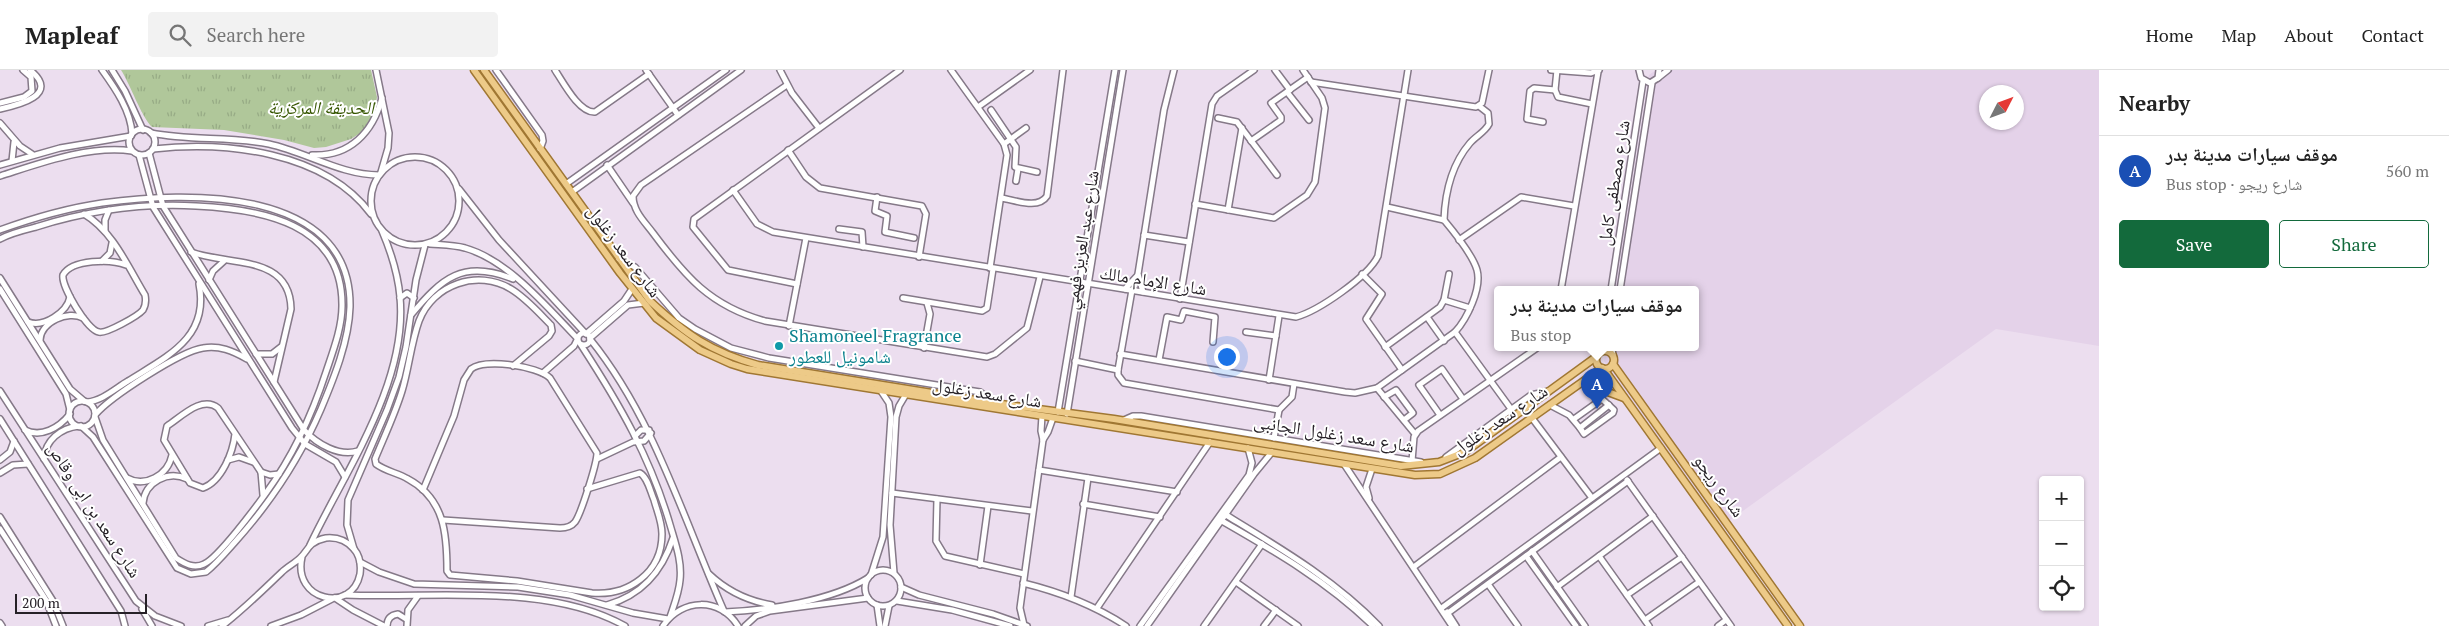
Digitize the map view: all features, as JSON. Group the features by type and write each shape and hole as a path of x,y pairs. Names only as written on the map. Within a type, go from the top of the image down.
{"main road":[{"name":"شارع سعد زغلول","path":"474,70 644,304 670,330 716,358 748,369 997,406 1053,418 1272,452 1307,454 1344,464 1415,475 1440,474 1475,458 1603,369"},
{"name":"شارع سعد زغلول","path":"484,70 617,258 650,301 674,324 703,344 734,358 905,396 1124,420 1307,454 1401,466 1439,462 1465,452 1552,391 1599,352"},
{"path":"491,93 497,89"},
{"path":"1599,352 1597,364 1603,369 1613,364 1612,351"},
{"name":"شارع ريجو","path":"1613,364 1800,626"},
{"name":"شارع ريجو","path":"1603,369 1788,626"},
{"path":"1615,384 1623,378"},
{"path":"1584,381 1589,385 1625,398"},
{"path":"1727,541 1736,536"}],"street":[{"path":"0,103 24,97 32,91 32,77 24,70"},
{"path":"0,109 27,102 36,96 39,90 38,79 30,70"},
{"path":"102,70 122,103 130,122 131,135 129,144 132,151"},
{"path":"112,70 128,97 143,130"},
{"path":"373,216 371,195 380,174 389,140 376,70"},
{"path":"554,70 581,106 591,112 595,112 648,72 678,115"},
{"path":"566,184 726,70"},
{"path":"572,192 741,70"},
{"path":"780,70 787,85 819,128"},
{"path":"797,284 728,270 695,230 692,223 694,219 733,190 900,70"},
{"path":"903,298 979,312 985,310 1007,160 1004,144 951,70"},
{"path":"978,108 1030,70"},
{"path":"1001,198 1035,204 1044,200 1047,196 1063,70"},
{"name":"شارع عبد العزيز فهمي","path":"1058,412 1115,70"},
{"name":"شارع عبد العزيز فهمي","path":"1067,414 1123,70"},
{"path":"1143,292 1138,274 1164,110 1174,70"},
{"path":"1180,299 1212,104 1218,96 1245,72 1254,70"},
{"path":"1275,70 1309,120"},
{"path":"1195,204 1274,218 1310,191 1314,182 1325,108 1322,98 1303,70"},
{"name":"شارع الإمام مالك","path":"733,190 762,228 773,232 1040,277 1132,290 1279,316 1296,317 1308,313 1362,274 1378,256 1408,70"},
{"path":"1480,106 1489,70"},
{"path":"1551,70 1599,71 1574,206 1562,286"},
{"path":"1557,70 1555,90 1561,98 1592,104"},
{"path":"1658,78 1659,70"},
{"path":"1639,71 1642,80 1652,82 1668,70"},
{"path":"498,71 542,135 543,141 540,148"},
{"path":"1251,141 1281,120 1281,117 1271,103 1310,80 1473,107 1480,106 1488,113 1489,124 1470,144 1456,165 1446,196 1444,220"},
{"name":"شارع مصطفى كامل","path":"1612,286 1642,80"},
{"name":"شارع مصطفى كامل","path":"1621,286 1652,82"},
{"path":"633,203 633,196 641,185 787,85"},
{"path":"1543,122 1527,119 1530,91 1533,88 1555,90"},
{"path":"308,155 329,154 358,142 371,126 382,98"},
{"path":"991,110 1012,138 1016,147 1014,167 1037,172"},
{"path":"1218,118 1237,122 1277,175"},
{"path":"0,123 14,141 32,154"},
{"path":"1004,144 1026,128"},
{"path":"1228,210 1242,128"},
{"path":"0,165 32,154 131,135 143,130 151,133 250,141 308,155 365,175 380,174 398,160 421,157 443,167 499,240 588,336 610,366 650,432 706,571 725,611 738,626"},
{"path":"151,133 155,141 151,151 162,206 304,430 335,451 348,453 358,451"},
{"path":"12,161 14,141"},
{"path":"139,155 151,151 215,148 264,154 293,162 333,180 357,198 373,216 382,231 393,261 400,298 399,327 393,363 378,408 310,545 302,557 283,571 237,615 222,626"},
{"path":"0,176 107,150 132,151 139,155 153,207 249,360 300,439 305,444 336,462 345,477"},
{"path":"788,150 806,178 815,185 924,208 926,214 919,256"},
{"path":"607,165 636,210 682,271 702,290 743,314 789,326 985,357 995,354 1027,328 1040,277"},
{"path":"1016,181 1018,169"},
{"path":"582,172 588,179"},
{"path":"344,595 356,585 359,578 360,562 347,525 348,500 394,391 406,347 426,244 445,234 456,220 460,204 457,186"},
{"path":"877,197 875,211 887,216 885,232 914,238"},
{"path":"1459,240 1521,197 1574,206"},
{"path":"0,230 85,206 160,198 206,200 256,205 281,210 302,221 325,240 343,271 350,307 345,335 325,399 310,435 268,503 240,537 206,572 191,574 177,568 93,437 74,423 66,394 7,295 0,278"},
{"path":"0,239 84,214 109,210 162,206 236,209 277,218 299,227 320,245 335,268 342,294 341,320 318,395 304,430 280,474 235,532 208,562 196,566 188,565 176,558 100,434 92,406 70,389 27,321 0,289"},
{"path":"1120,354 1356,393 1377,388 1455,332 1463,323 1470,308 1478,278 1477,270 1459,240 1444,220 1387,207"},
{"path":"106,231 106,220 109,210"},
{"path":"84,214 106,231 145,295 143,309 106,332 91,329 63,284 66,271 73,266 102,261 119,262 126,265"},
{"path":"299,227 302,221"},
{"path":"840,228 862,232 863,247"},
{"path":"382,231 398,242 408,245 454,246 477,252 520,281 579,342 618,402 636,434 636,442 658,488 674,538 679,561 680,581 669,618"},
{"path":"1144,234 1189,242"},
{"path":"789,326 806,238"},
{"path":"102,261 110,254 112,242"},
{"path":"191,252 264,267 272,270 285,283 291,300 291,309 274,382"},
{"path":"617,258 635,267 679,318 695,330 731,348 778,359 980,392 997,406"},
{"path":"209,280 213,271 224,260"},
{"path":"411,315 438,284 456,276 485,271 520,281"},
{"path":"1125,289 1138,274"},
{"path":"1362,274 1382,294 1366,318 1402,370"},
{"path":"1386,347 1440,307 1444,300 1449,274"},
{"path":"24,430 36,433 48,431 61,423 77,402 97,400 174,351 186,340 195,326 200,311 201,295 198,278"},
{"path":"513,366 549,336 552,328 513,290 491,281 467,281 446,289 430,303 419,321 402,392 375,459 378,466 408,479 423,490 443,520 448,540 447,572 451,575 510,580 602,594 623,590 637,583 649,572 659,554 662,533 657,510 645,477 640,473 587,489"},
{"path":"579,342 587,345 588,336 626,303 632,289"},
{"path":"1132,290 1120,354 1118,370 1120,380 1129,385 1279,410"},
{"path":"400,298 407,294 414,298"},
{"path":"40,340 43,330 64,310 70,297"},
{"path":"1444,300 1470,308"},
{"path":"626,303 644,304"},
{"path":"924,348 930,314 927,303"},
{"path":"930,314 939,305"},
{"path":"1159,360 1167,317 1181,320 1182,311 1215,317 1212,342"},
{"path":"27,321 40,324 72,314 83,318"},
{"path":"1269,380 1279,316"},
{"path":"1427,317 1444,341"},
{"path":"1246,332 1276,336"},
{"path":"1455,332 1511,410"},
{"path":"235,338 243,334"},
{"path":"338,334 345,335"},
{"path":"543,372 579,342 581,334 588,336"},
{"path":"256,354 272,354 282,346"},
{"path":"44,460 46,448 53,437 70,428 88,425 108,402 194,350 218,347 234,352 249,360"},
{"path":"1412,461 1416,434 1440,415 1533,351"},
{"path":"1075,361 1118,370"},
{"path":"423,490 454,416 467,373 480,363 513,366 543,372 552,381 594,446 597,459 574,522 566,528 443,520"},
{"path":"1440,415 1419,385 1442,369 1463,399"},
{"path":"1274,438 1279,410 1292,398 1294,384"},
{"path":"1062,388 1071,390"},
{"path":"1377,388 1416,434"},
{"path":"1384,397 1396,390 1413,413 1404,420"},
{"name":"شارع سعد بن ابى وقاص","path":"0,391 136,600 155,616 181,626"},
{"name":"شارع سعد زغلول الجانبى","path":"1124,420 1134,416 1141,416 1412,461 1428,462 1443,458 1535,393 1552,391"},
{"path":"663,626 679,609 702,604 725,611 751,610 775,606 836,594 870,576 882,570 894,574 899,579 902,587 896,601 889,606 877,605 868,598 865,588 870,576 883,537 891,416 888,403 881,392"},
{"path":"894,574 890,539 897,411 905,396"},
{"path":"1550,405 1574,419 1584,434 1613,413 1609,405 1602,399 1574,419"},
{"path":"236,434 228,460 208,486 198,488 187,479 164,440 167,426 200,404 210,404 218,408 236,434 256,464 262,472 270,476 280,474"},
{"path":"1580,428 1609,405"},
{"path":"1025,625 1020,608 1043,440 1041,431 1042,416"},
{"path":"1043,440 1053,418"},
{"path":"1532,418 1592,498"},
{"name":"شارع سعد بن ابى وقاص","path":"0,419 121,611 125,626"},
{"path":"636,434 641,430 650,432"},
{"path":"597,459 646,439 650,432"},
{"path":"0,460 10,452 14,441"},
{"path":"1097,608 1210,442"},
{"path":"1140,626 1248,475 1252,463 1248,448"},
{"path":"1443,607 1661,448"},
{"path":"1147,626 1254,474 1272,452"},
{"path":"143,504 148,489 167,468 172,455"},
{"path":"1415,566 1561,457"},
{"path":"228,460 239,458 256,464"},
{"path":"0,472 13,465 28,464"},
{"path":"1344,464 1452,626"},
{"path":"1372,469 1366,482 1368,496 1456,626"},
{"path":"1039,470 1177,492"},
{"path":"262,472 264,485 262,498"},
{"path":"1624,475 1731,626"},
{"path":"127,478 143,482 172,476 187,479"},
{"path":"1071,597 1088,478"},
{"path":"1448,613 1628,481"},
{"path":"892,494 1032,511"},
{"path":"937,499 936,541 940,552 950,559 1024,574"},
{"path":"1084,504 1160,517"},
{"path":"980,565 988,506"},
{"path":"1226,515 1322,575 1379,626"},
{"path":"1568,516 1572,522"},
{"path":"1558,587 1653,516"},
{"path":"0,518 53,601 63,626"},
{"path":"1222,521 1262,544 1330,588 1372,626"},
{"path":"0,529 46,600 56,626"},
{"path":"235,532 240,537"},
{"path":"310,545 317,541 333,538 341,540 354,549"},
{"path":"607,605 629,596 650,582 660,569 674,538"},
{"path":"1,543 9,543"},
{"path":"1204,626 1262,544"},
{"path":"1532,552 1585,626"},
{"path":"1526,556 1576,626"},
{"path":"1599,556 1649,626"},
{"path":"302,557 301,574 309,590 325,598 335,598 353,610 386,626 389,618 393,615 398,614 406,618"},
{"path":"1627,596 1682,557"},
{"path":"360,562 379,572 414,584 518,587 570,595 633,613 669,618"},
{"path":"706,571 733,592 753,601 775,606"},
{"path":"1546,584 1552,580"},
{"path":"1236,582 1298,626"},
{"path":"1645,620 1699,582"},
{"path":"1023,583 1071,597 1097,608 1126,626"},
{"path":"1488,584 1518,626"},
{"path":"902,587 930,598 1025,625"},
{"path":"271,626 301,615 344,595 520,598 594,612 625,626"},
{"path":"407,626 408,610 418,596"},
{"path":"745,626 756,616 770,611 868,598"},
{"path":"136,600 152,626"},
{"path":"896,601 952,610 1010,626"},
{"path":"877,605 880,626"},
{"path":"885,626 889,606"},
{"path":"1009,620 1020,608"},
{"path":"1264,626 1276,610"},
{"path":"121,611 130,626"},
{"path":"208,626 237,615"},
{"path":"1718,626 1726,620"}],"shaded area":[{"path":"1656,70 2099,70 2099,346 1996,329 1722,526 1604,361 1606,351 1699,351 1699,286 1616,286 1649,75"}],"green space":[{"name":"الحديقة المركزية","path":"121,70 371,70 377,97 375,110 370,122 362,132 351,139 326,147 314,148 284,140 224,130 152,127 144,116"}],"place":[{"name":"Shamoneel Fragrance شامونيل للعطور","path":"779,346"},
{"name":"موقف سيارات مدينة بدر","path":"1597,409"}]}
